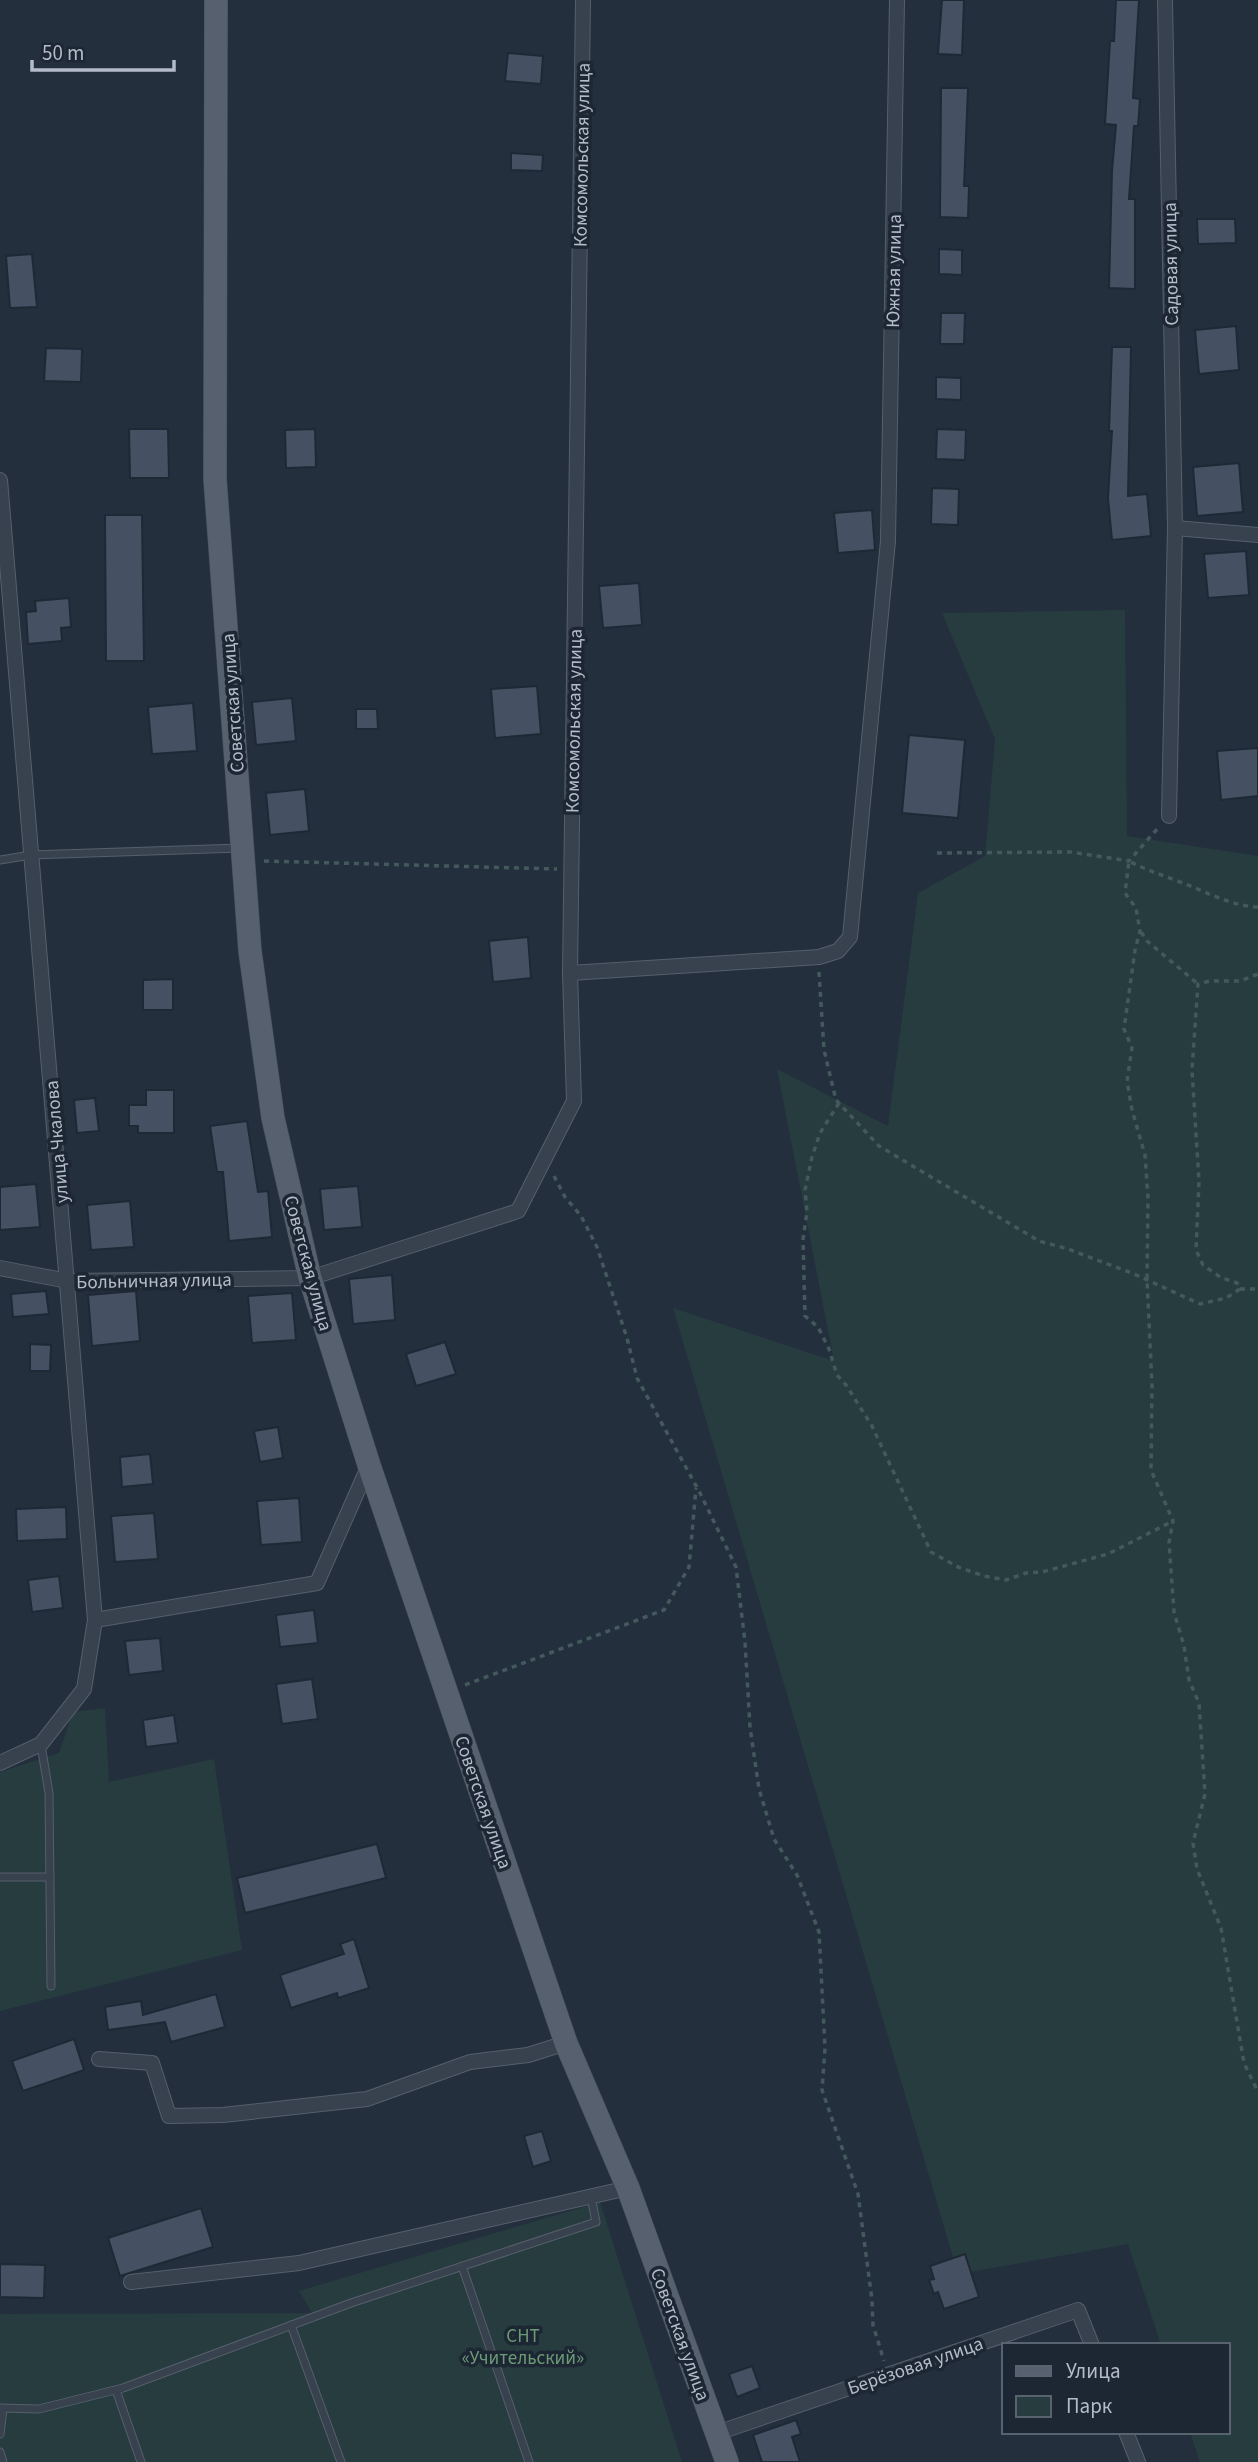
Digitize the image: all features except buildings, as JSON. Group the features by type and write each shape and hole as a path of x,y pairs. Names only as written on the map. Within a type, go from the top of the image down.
{"main road":[{"name":"Советская улица","path":"216,0 215,479 250,951 273,1118 310,1278 369,1465 566,2043 628,2188 727,2462"}],"street":[{"name":"Комсомольская улица","path":"310,1278 518,1211 574,1101 570,973 583,0"},
{"name":"Южная улица","path":"818,957 838,951 850,937 888,541 897,0"},
{"name":"Садовая улица","path":"1165,0 1175,528 1169,816"},
{"name":"улица Чкалова","path":"0,480 95,1620 84,1689 41,1744 0,1763"},
{"path":"1175,528 1258,535"},
{"path":"570,973 818,957"},
{"name":"Больничная улица","path":"0,1268 68,1281 310,1278"},
{"path":"95,1620 317,1583 369,1465"},
{"path":"99,2059 152,2063 169,2116 223,2116 367,2099 470,2062 528,2056 566,2043"},
{"path":"131,2282 299,2263 628,2188"},
{"name":"Берёзовая улица","path":"717,2433 1078,2310 1091,2343"},
{"path":"1127,2434 1138,2462"}],"lane":[{"path":"0,860 31,855 242,848"},
{"path":"41,1744 49,1793 51,1986"},
{"path":"0,1877 50,1877"},
{"path":"0,2434 1,2408 39,2409 116,2390 351,2303 596,2222 591,2197"},
{"path":"463,2266 529,2462"},
{"path":"291,2325 341,2462"},
{"path":"116,2390 141,2462"},
{"path":"0,2452 3,2462"}],"path":[{"path":"1169,816 1129,860 1125,893 1136,908 1140,931 1124,1029 1132,1048 1128,1091 1145,1155 1148,1198 1151,1470 1173,1521 1169,1542 1174,1612 1184,1646 1189,1680 1199,1703 1200,1752 1205,1794 1194,1843 1197,1869 1221,1928 1244,2063 1258,2092"},
{"path":"937,853 1071,852 1129,860 1148,871 1212,896 1258,907"},
{"path":"262,861 571,869"},
{"path":"1140,931 1147,941 1198,984"},
{"path":"818,957 824,1050 836,1100 879,1146 1039,1241 1068,1249 1200,1304 1226,1298 1240,1289 1258,1289"},
{"path":"1198,984 1210,981 1240,981 1258,974"},
{"path":"1198,984 1192,1070 1199,1181 1196,1250 1203,1265 1220,1277 1237,1283 1240,1289"},
{"path":"839,1103 820,1133 806,1190 807,1212 803,1239 805,1316 818,1327 836,1375 846,1385 872,1426 931,1552 958,1567 1006,1580 1108,1554 1173,1521"},
{"path":"549,1149 555,1180 581,1216 597,1247 627,1338 637,1378 696,1486 736,1567 745,1642 750,1727 760,1789 774,1839 797,1875 818,1931 825,2048 822,2090 858,2194 873,2325 889,2374"},
{"path":"447,1692 664,1610 689,1567 696,1486"}],"green space":[{"path":"1125,610 1127,836 1258,856 1258,2462 1200,2462 1191,2434 1230,2434 1230,2343 1160,2343 1128,2244 958,2274 673,1308 834,1361 777,1069 888,1126 918,893 985,856 995,739 942,613"},
{"path":"105,1708 109,1782 214,1759 242,1950 0,2011 0,1772 59,1753 73,1712"},
{"name":"СНТ «Учительский»","path":"600,2202 682,2462 0,2462 0,2314 312,2313 299,2291"}]}
